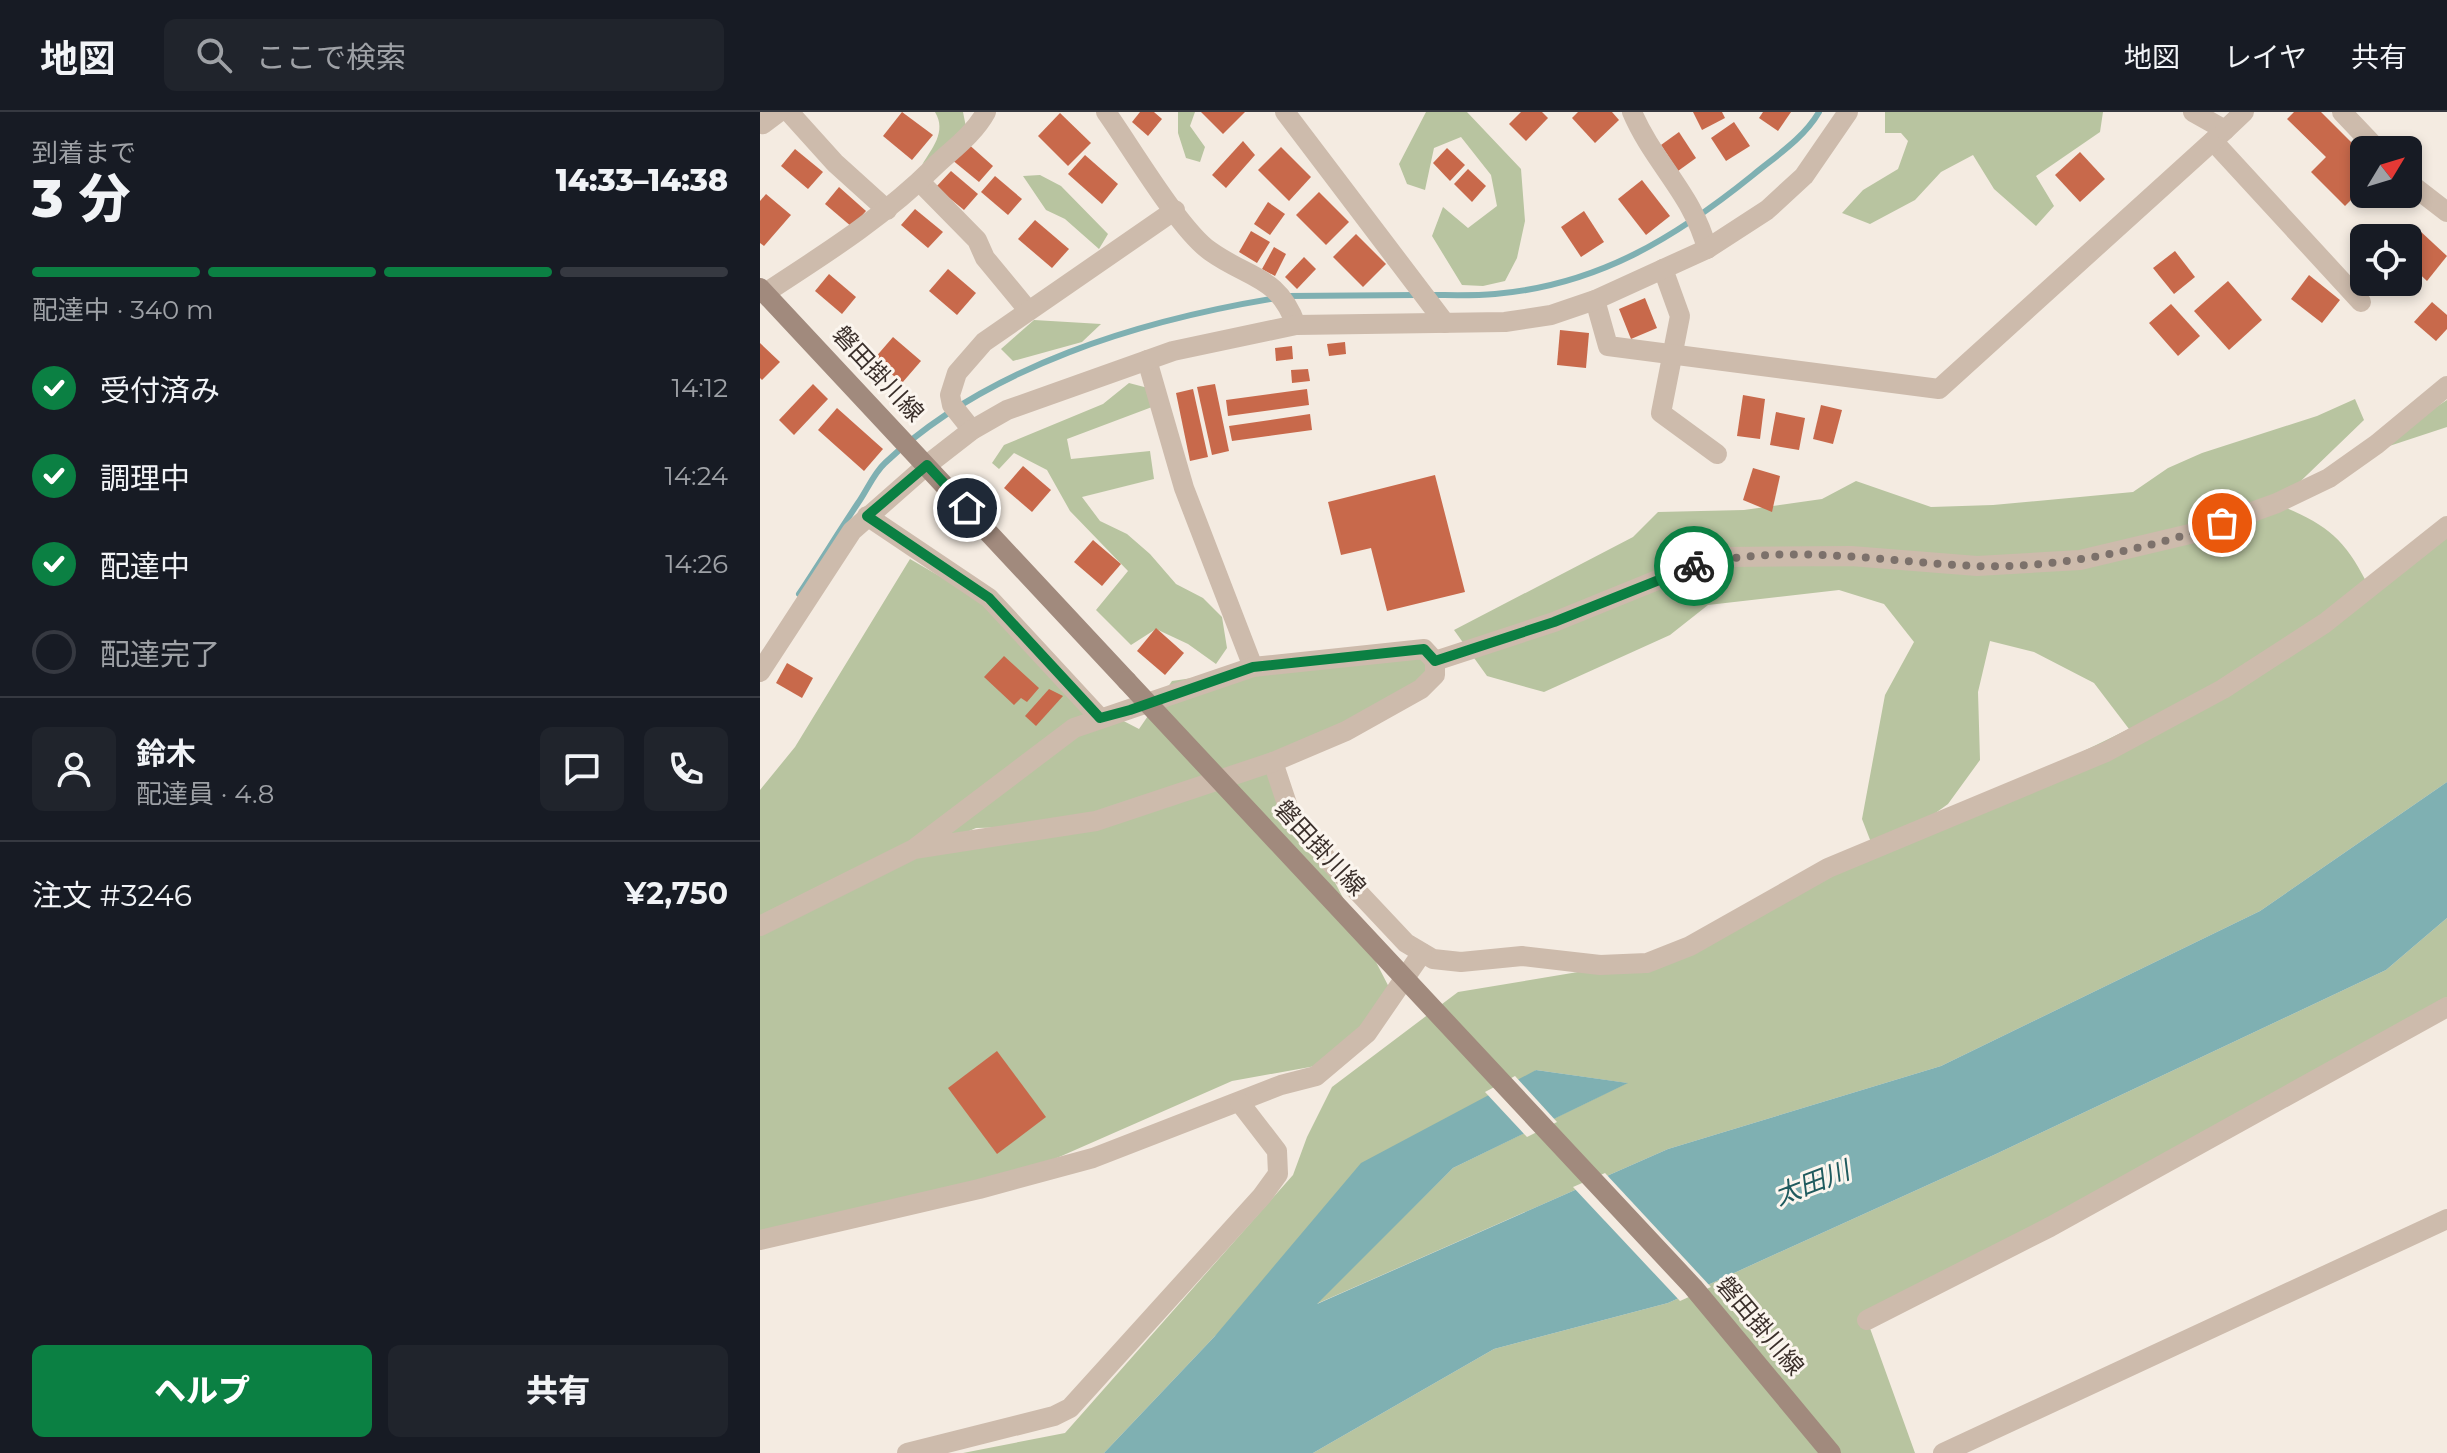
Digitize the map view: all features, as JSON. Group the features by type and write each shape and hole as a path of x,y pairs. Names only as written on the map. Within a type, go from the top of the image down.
{"main road":[{"name":"磐田掛川線","path":"762,290 1693,1287 1831,1453"}],"street":[{"path":"760,122 763,124 779,112"},
{"path":"789,112 835,163 887,210"},
{"path":"762,290 887,210 921,183 979,125 986,112"},
{"path":"1106,112 1200,243 1212,253 1277,289 1288,304 1296,325"},
{"path":"1285,112 1445,323"},
{"path":"1632,112 1642,137 1700,221 1707,249"},
{"path":"760,672 852,531 927,465 972,430 1007,410 1147,360 1231,336 1296,325 1505,322 1551,315 1595,300 1707,249 1767,210 1804,176 1848,112"},
{"path":"2193,112 2219,136 2361,302"},
{"path":"1595,300 1608,346 1939,389 2244,112"},
{"path":"2342,112 2365,136"},
{"path":"921,183 977,240 985,258 1028,310"},
{"path":"2422,193 2447,212"},
{"path":"972,430 952,405 950,395 957,373 984,342 1175,210"},
{"path":"1663,269 1680,316 1661,413 1717,454"},
{"path":"1147,360 1184,488 1253,667"},
{"path":"1435,661 1554,622 1682,570 1727,557 1851,556 1977,566 2080,560 2194,533 2277,503 2329,478 2377,444 2447,386"},
{"path":"867,516 989,598 1100,718"},
{"path":"1273,762 1289,810 1326,858 1406,943 1433,959 1461,962 1522,956 1600,965 1647,963 1690,946 1828,868 2106,752 2223,689 2325,623 2447,526"},
{"path":"760,926 914,849 1074,728 1253,667 1424,649 1435,661 1435,675 1421,689 1346,731 1273,762 1096,821 914,849"},
{"path":"760,1240 979,1189 1093,1158 1281,1085 1316,1076 1367,1033 1422,953"},
{"path":"1867,1320 2050,1227 2447,1007"},
{"path":"907,1453 1054,1416 1070,1408 1262,1196 1278,1174 1277,1151 1240,1103"},
{"path":"1943,1453 2447,1219"}],"green space":[{"path":"935,112 963,112 966,127 922,165 939,133"},
{"path":"1178,112 1195,112 1190,126 1205,147 1200,162 1186,158 1178,133"},
{"path":"1426,112 1467,112 1521,169 1525,221 1517,258 1505,281 1483,286 1462,285 1432,236 1443,207 1468,228 1497,206 1491,175 1461,137 1434,148 1425,190 1407,184 1399,164"},
{"path":"1885,112 2103,112 2100,132 2036,176 2054,206 2036,226 1994,189 1973,155 1941,172 1915,200 1870,224 1842,213 1863,190 1898,169 1908,141 1901,133 1885,133"},
{"path":"1040,175 1061,186 1108,234 1099,249 1065,219 1046,210 1023,176"},
{"path":"1034,320 1101,324 1082,342 1013,361 1001,349"},
{"path":"1129,383 1148,388 1160,404 1067,439 1071,459 1150,451 1154,479 1082,497 1100,521 1127,534 1150,554 1176,584 1203,598 1222,617 1227,648 1216,664 1188,644 1156,629 1131,645 1096,610 1128,571 1070,511 1047,470 1014,453 999,469 992,463 1004,445 1103,404"},
{"path":"2355,399 2364,420 2277,504 2331,533 2350,554 2367,583 2447,522 2447,782 2260,911 1941,1066 1668,1149 1314,1305 1453,1168 1627,1083 1536,1070 1215,1336 1104,1453 963,1453 1065,1433 1293,1175 1307,1137 1332,1087 1458,992 1656,959 2129,729 2094,683 2034,652 1990,641 1978,692 1980,760 1948,804 1898,840 1874,850 1862,819 1885,695 1914,642 1884,604 1839,590 1708,605 1670,635 1544,692 1487,676 1454,630 1633,537 1658,512 1744,510 1822,499 1856,481 1931,507 1993,505 2133,492 2168,468 2202,453 2317,416"},
{"path":"2447,400 2447,427 2362,455"},
{"path":"910,559 1003,613 1085,701 1139,729 1172,681 1307,661 1424,649 1435,675 1273,762 1393,995 1332,1063 1232,1081 1050,1161 866,1215 760,1234 760,925 943,845 1054,826 976,828 760,923 760,790 795,747"},
{"path":"2447,918 2447,997 1867,1320 1915,1453 1313,1453 1494,1349 1668,1303 1996,1154 2386,970"}],"water":[{"name":"太田川","path":"2447,782 2447,918 2386,970 1996,1154 1668,1303 1494,1349 1313,1453 1104,1453 1215,1336 1361,1163 1536,1070 1628,1083 1453,1168 1317,1304 1668,1149 1941,1066 2260,911"}],"pier":[{"path":"1515,1076 1557,1122 1527,1137 1485,1092"},
{"path":"1605,1173 1711,1287 1680,1301 1573,1187"}],"building":[{"path":"902,112 933,135 912,160 883,136"},
{"path":"1140,112 1154,112 1162,119 1148,136 1132,122"},
{"path":"1201,112 1245,112 1223,134"},
{"path":"1521,112 1542,112 1548,118 1526,141 1509,124"},
{"path":"1578,112 1612,112 1619,120 1595,143 1572,118"},
{"path":"1693,112 1722,112 1725,118 1702,130"},
{"path":"1763,112 1791,112 1778,131 1759,118"},
{"path":"2294,112 2321,112 2350,141 2350,201 2345,206 2311,172 2326,157 2287,119"},
{"path":"1060,113 1091,143 1068,166 1038,136"},
{"path":"1734,122 1750,146 1726,161 1711,138"},
{"path":"1679,132 1696,158 1678,171 1661,145"},
{"path":"1243,141 1255,155 1226,188 1212,175"},
{"path":"966,142 993,166 979,182 951,159"},
{"path":"1281,147 1311,177 1289,201 1258,170"},
{"path":"1447,148 1465,165 1450,181 1433,163"},
{"path":"795,149 823,172 808,189 781,166"},
{"path":"2080,152 2105,179 2080,202 2055,175"},
{"path":"1085,155 1118,184 1102,204 1068,174"},
{"path":"1468,169 1486,186 1472,202 1454,184"},
{"path":"951,171 978,194 964,210 936,187"},
{"path":"995,176 1022,199 1008,215 981,192"},
{"path":"1642,180 1670,216 1646,235 1618,199"},
{"path":"839,187 866,211 852,227 825,204"},
{"path":"1319,192 1349,222 1326,245 1296,215"},
{"path":"766,194 791,215 764,246 760,243 760,201"},
{"path":"1268,202 1285,214 1270,235 1254,224"},
{"path":"915,209 943,232 928,248 901,225"},
{"path":"1584,211 1604,242 1581,257 1561,227"},
{"path":"1035,220 1069,249 1052,268 1018,239"},
{"path":"1251,231 1270,242 1257,263 1239,252"},
{"path":"2422,233 2447,256 2427,281 2422,276"},
{"path":"1356,234 1386,264 1363,287 1333,257"},
{"path":"1274,247 1286,254 1275,276 1262,269"},
{"path":"2175,251 2195,277 2174,294 2153,268"},
{"path":"1304,257 1316,269 1297,289 1285,277"},
{"path":"948,269 976,293 957,315 929,291"},
{"path":"829,274 856,297 842,314 815,291"},
{"path":"2309,275 2340,300 2322,323 2291,299"},
{"path":"2228,281 2262,320 2229,350 2194,311"},
{"path":"1645,298 1657,328 1631,339 1619,309"},
{"path":"2432,302 2447,315 2447,329 2436,341 2414,322"},
{"path":"2171,304 2200,336 2178,356 2149,323"},
{"path":"1560,330 1589,333 1586,368 1557,365"},
{"path":"893,337 921,361 902,383 874,359"},
{"path":"1345,342 1346,354 1329,356 1327,344"},
{"path":"760,343 780,362 762,380 760,378"},
{"path":"1292,346 1293,359 1276,361 1275,348"},
{"path":"1308,369 1310,381 1292,383 1291,370"},
{"path":"813,384 828,399 794,435 779,420"},
{"path":"1215,384 1229,451 1212,455 1197,387"},
{"path":"1193,389 1208,457 1190,461 1176,393"},
{"path":"1307,389 1309,405 1228,416 1226,400"},
{"path":"1743,395 1765,399 1760,439 1737,436"},
{"path":"1821,405 1842,410 1833,444 1813,439"},
{"path":"837,408 883,449 864,471 818,430"},
{"path":"1776,412 1805,418 1799,450 1770,445"},
{"path":"1310,414 1312,430 1232,441 1229,426"},
{"path":"1023,466 1051,490 1032,512 1004,488"},
{"path":"1753,468 1780,476 1772,512 1743,500"},
{"path":"1435,475 1465,592 1387,611 1371,548 1341,555 1328,502"},
{"path":"1093,540 1121,564 1102,586 1074,562"},
{"path":"1156,628 1184,653 1165,675 1137,651"},
{"path":"1004,656 1039,688 1027,702 1021,698 1014,705 984,677"},
{"path":"787,663 813,678 802,698 776,683"},
{"path":"1049,689 1063,696 1036,726 1025,716"},
{"path":"997,1051 1046,1117 997,1154 948,1088"}],"waterway":[{"path":"1428,295 1487,295 1532,289 1601,269 1633,255 1724,198 1789,146 1819,112"},
{"path":"1288,296 1417,295"},
{"path":"799,594 881,467 926,429 970,399 1069,352 1121,334 1173,319 1277,298"}],"way so far":[{"path":"1694,566 1727,557 1851,556 1977,566 2080,560 2194,533 2222,523"}],"route":[{"path":"967,508 927,465 867,516 989,598 1100,718 1253,667 1424,649 1435,661 1554,622 1694,566"}]}
